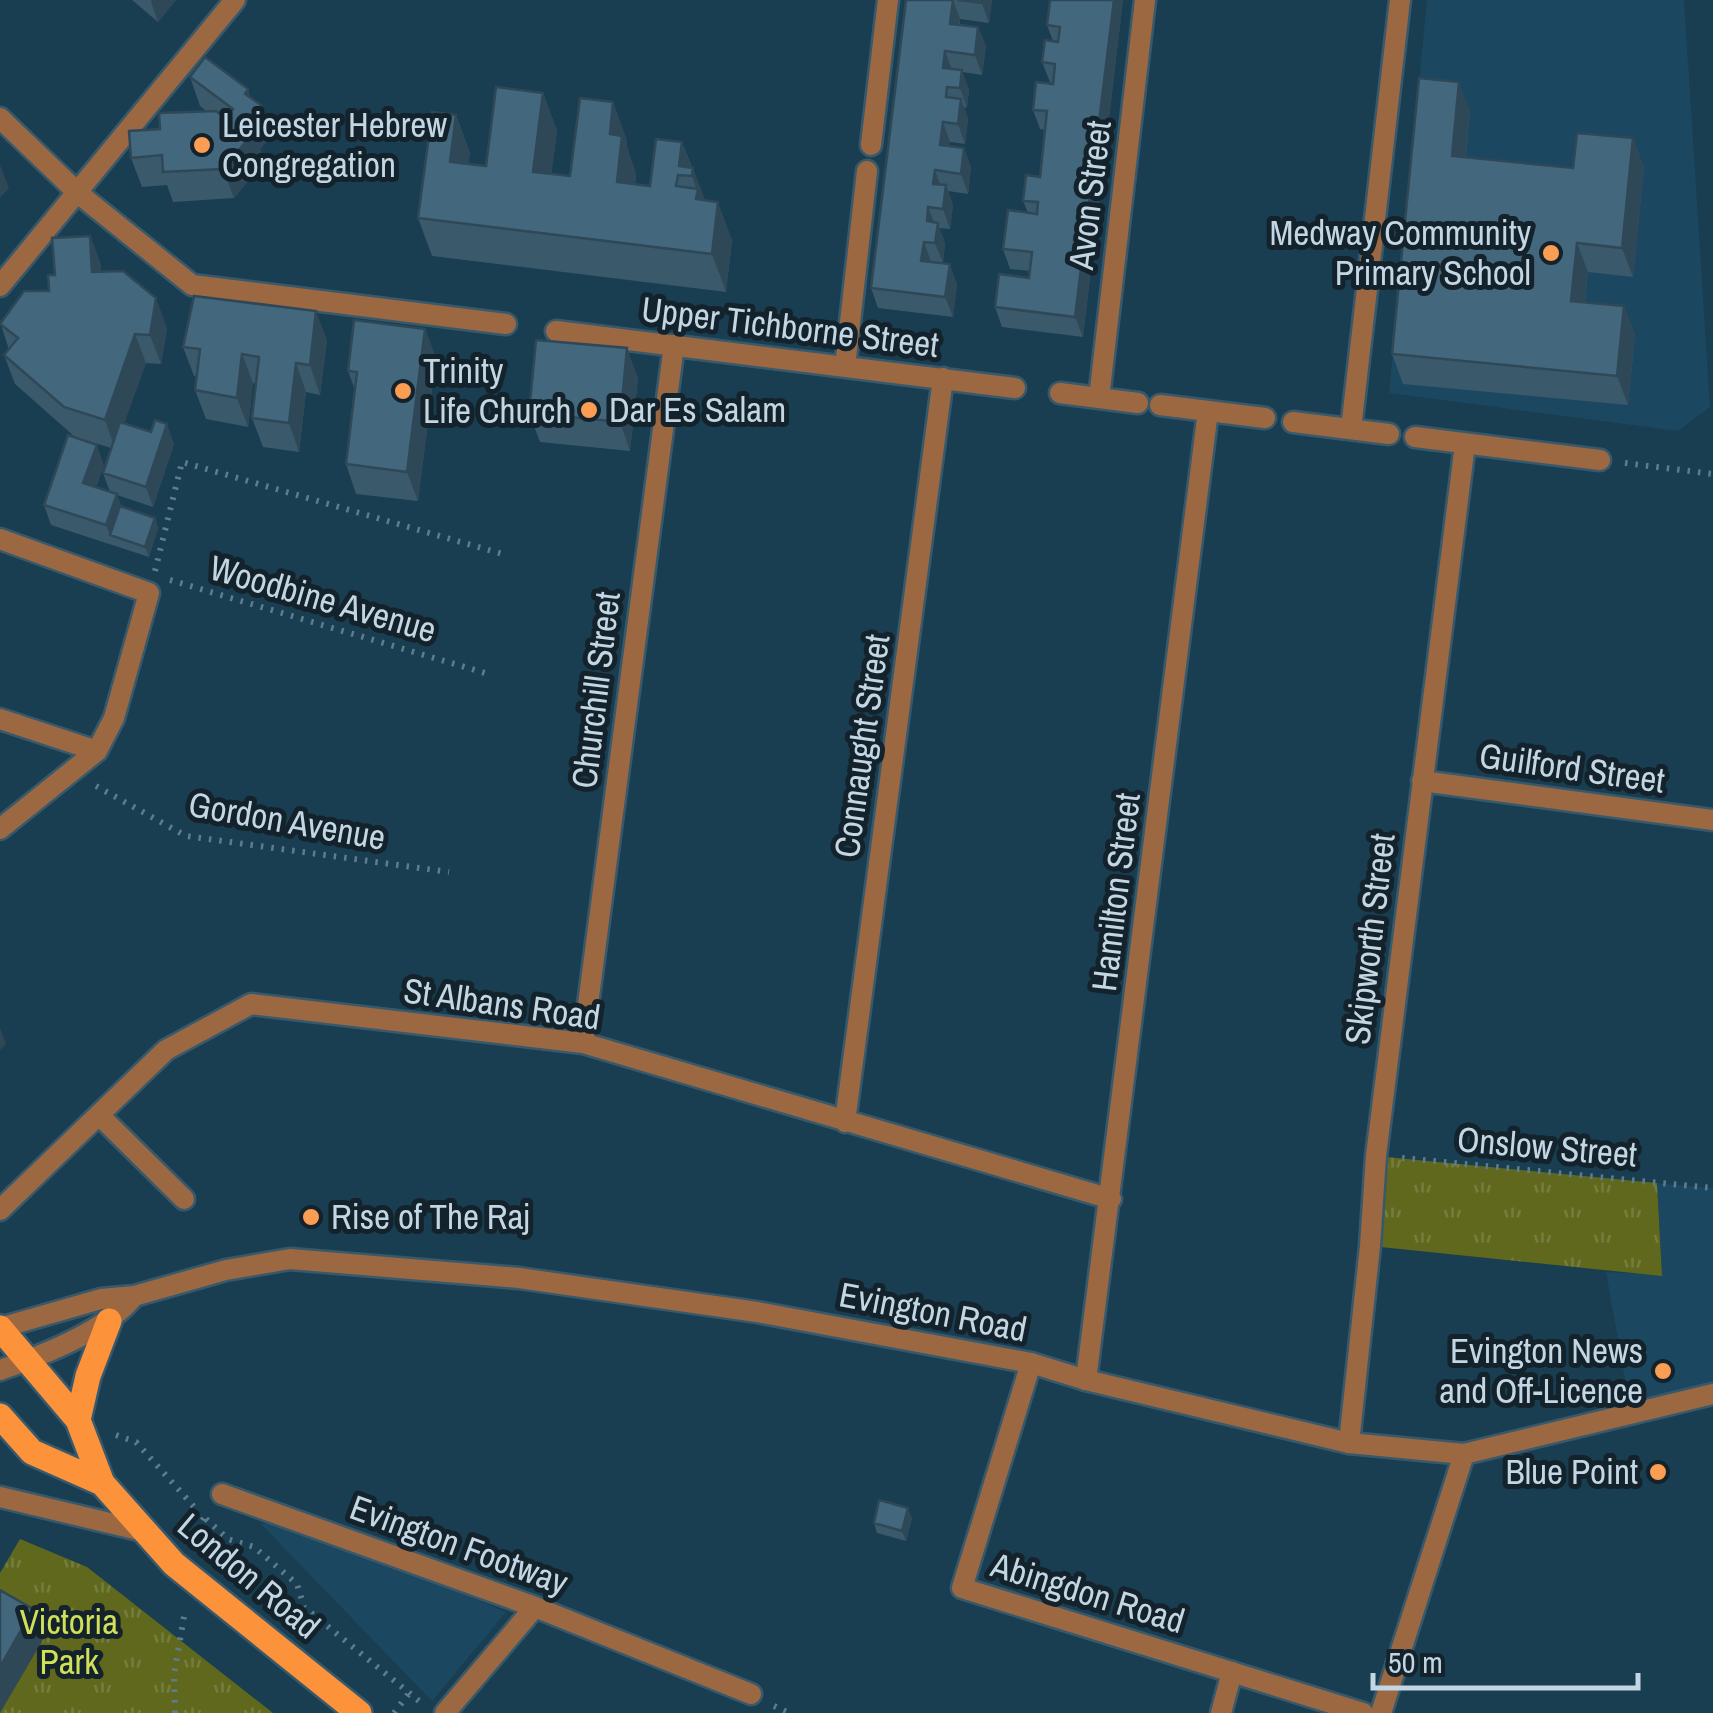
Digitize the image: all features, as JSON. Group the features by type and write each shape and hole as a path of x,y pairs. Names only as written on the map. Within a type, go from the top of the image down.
{"main road":[{"path":"78,1420 88,1376 108,1320"},
{"name":"London Road","path":"0,1328 78,1420 102,1483 142,1530 174,1564 359,1713"},
{"name":"London Road","path":"0,1416 32,1452 102,1483"}],"street":[{"path":"0,286 235,0"},
{"path":"870,145 888,0"},
{"name":"Avon Street","path":"1099,398 1145,0"},
{"path":"1351,429 1400,0"},
{"path":"0,118 79,194 192,285 506,324"},
{"path":"845,366 867,171"},
{"name":"Upper Tichborne Street","path":"556,330 1015,388"},
{"name":"Churchill Street","path":"583,1043 674,345"},
{"name":"Connaught Street","path":"845,1122 943,378"},
{"path":"1060,393 1265,418"},
{"name":"Hamilton Street","path":"1086,1380 1208,411"},
{"path":"1293,422 1390,434"},
{"path":"1414,437 1600,460"},
{"name":"Skipworth Street","path":"1349,1443 1376,1156 1465,444"},
{"path":"0,539 149,592 114,718 97,752 0,829"},
{"path":"0,719 97,752"},
{"name":"Guilford Street","path":"1422,781 1713,820"},
{"name":"St Albans Road","path":"0,1210 166,1050 251,1004 583,1043 1111,1199"},
{"path":"99,1114 184,1199"},
{"name":"Evington Road","path":"0,1328 101,1299 134,1296 259,1263 290,1259 518,1278 739,1309 1031,1364 1349,1443 1464,1454 1713,1394"},
{"name":"Evington Road","path":"0,1370 27,1361 108,1320 122,1312 134,1296"},
{"name":"Abingdon Road","path":"1031,1364 962,1588 1362,1713"},
{"path":"1382,1713 1464,1454"},
{"name":"Evington Footway","path":"222,1494 536,1606 751,1694"},
{"path":"0,1497 142,1530"},
{"path":"446,1713 536,1606"},
{"path":"1221,1713 1232,1672"}],"path":[{"path":"1600,460 1713,474"},
{"path":"163,536 182,462 506,556"},
{"name":"Woodbine Avenue","path":"149,592 167,580 485,673"},
{"name":"Gordon Avenue","path":"71,772 186,836 449,872"},
{"name":"Onslow Street","path":"1376,1156 1713,1188"},
{"path":"78,1420 136,1442 228,1540 254,1547 297,1584 304,1606 432,1713"},
{"path":"174,1564 222,1494"},
{"path":"176,1713 174,1674 185,1611"},
{"path":"394,1713 410,1692"}],"shaded area":[{"name":"Medway Community Primary School","path":"1427,0 1684,0 1710,407 1678,431 1389,393"},
{"path":"1657,1183 1713,1188 1713,1394 1631,1413 1606,1272 1662,1275"},
{"path":"260,1523 298,1526 506,1612 432,1701"}],"green space":[{"path":"1376,1156 1657,1183 1662,1276 1371,1246"},
{"name":"Victoria Park","path":"20,1539 87,1567 273,1713 0,1713 0,1573"}],"building":[{"path":"906,0 953,0 950,24 978,27 975,55 945,51 943,68 962,70 960,88 947,87 946,97 961,99 958,124 943,122 940,145 964,148 961,174 935,170 933,184 946,185 943,209 928,207 927,221 938,223 935,243 924,242 921,261 950,264 945,297 871,288"},
{"path":"1050,0 1114,0 1075,317 995,307 999,274 1029,278 1032,252 1003,249 1008,210 1037,214 1038,202 1023,201 1026,175 1040,177 1047,111 1033,110 1036,82 1053,84 1055,64 1042,62 1045,40 1058,42 1060,27 1047,25"},
{"path":"205,57 248,89 245,94 261,105 246,124 254,132 223,169 163,172 162,155 131,158 129,131 160,129 159,113 216,111 226,118 233,109 190,77"},
{"path":"1419,78 1459,82 1452,156 1573,168 1577,133 1633,138 1622,248 1577,243 1571,301 1624,306 1617,376 1392,354"},
{"path":"496,87 543,93 533,172 570,176 580,98 613,102 610,134 622,136 617,182 650,186 656,139 682,142 679,166 693,168 692,176 678,175 676,186 698,189 696,199 718,202 712,254 418,218 432,112 456,115 450,162 486,166"},
{"path":"90,236 92,272 123,271 156,298 150,335 135,334 105,420 64,407 4,355 18,338 0,324 24,291 49,291 48,275 55,275 52,238"},
{"path":"194,296 316,311 310,365 296,363 289,423 252,418 259,357 242,354 237,398 195,390 200,349 183,347"},
{"path":"354,320 425,329 407,472 346,464 357,372 348,371"},
{"path":"536,340 627,348 620,422 529,413"},
{"path":"155,420 167,424 146,487 103,473 120,422 151,432"},
{"path":"68,435 97,445 83,483 117,494 106,525 44,505"},
{"path":"120,506 155,518 145,547 110,535"},
{"path":"879,1500 908,1508 902,1531 874,1523"},
{"path":"0,1590 33,1609 0,1667"}],"place":[{"name":"Leicester Hebrew Congregation","path":"202,145"},
{"name":"Medway Community Primary School","path":"1551,253"},
{"name":"Trinity Life Church","path":"403,391"},
{"name":"Dar Es Salam","path":"589,410"},
{"name":"Rise of The Raj","path":"311,1217"},
{"name":"Evington News and Off-Licence","path":"1663,1371"},
{"name":"Blue Point","path":"1658,1472"}]}
